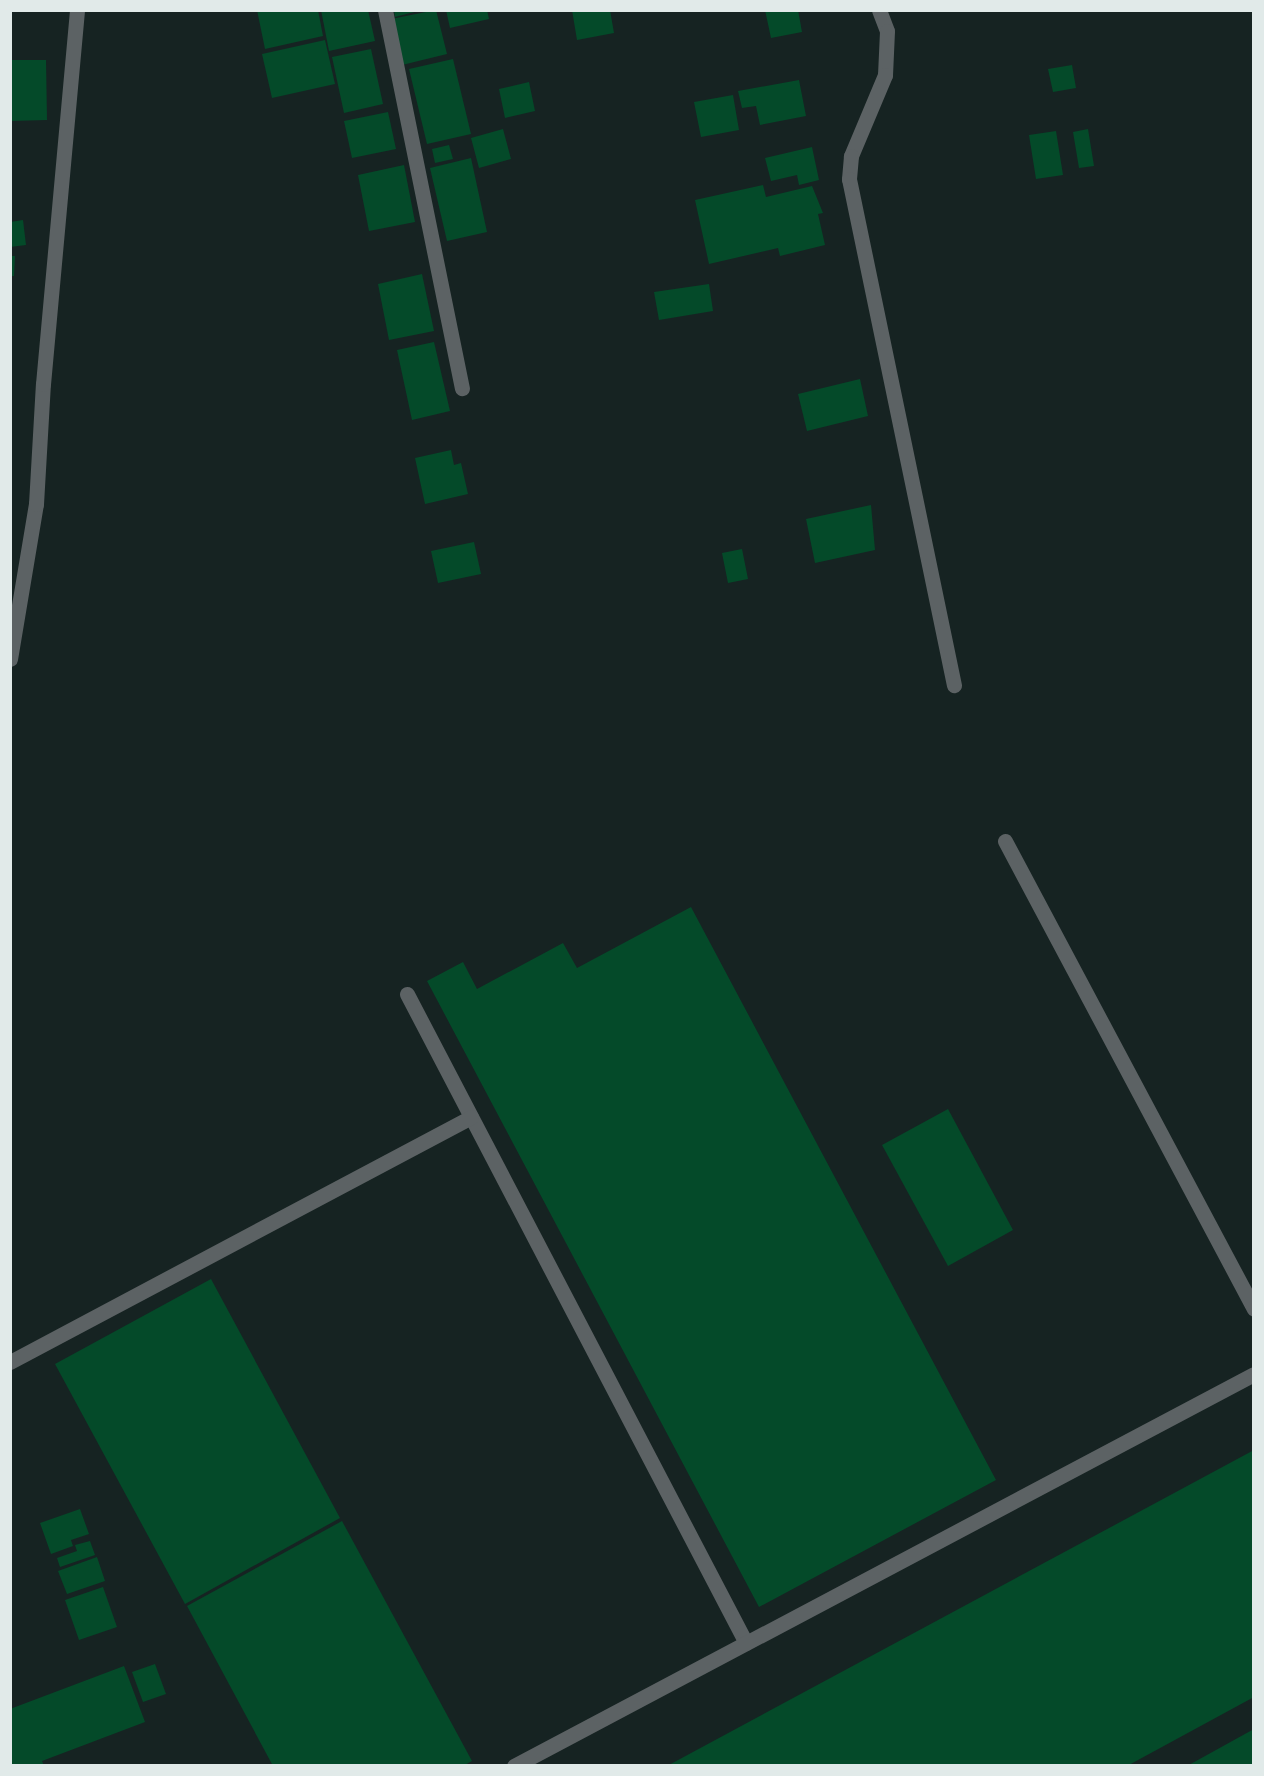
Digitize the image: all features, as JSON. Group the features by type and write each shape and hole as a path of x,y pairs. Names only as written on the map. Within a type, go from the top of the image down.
{"street":[{"path":"10,659 36,504 43,384 76,10"},
{"path":"386,10 462,388"},
{"path":"879,10 888,53 885,75 851,156 849,179 954,686"},
{"path":"1005,841 1254,1309"},
{"path":"407,994 746,1643"},
{"path":"10,1362 471,1117"},
{"path":"514,1766 1254,1374"}],"building":[{"path":"257,10 318,10 323,36 265,49"},
{"path":"321,10 368,10 375,41 329,51"},
{"path":"394,10 417,10 418,11 395,17"},
{"path":"436,10 447,54 402,65 391,19"},
{"path":"446,10 487,10 489,19 450,28"},
{"path":"572,10 610,10 614,33 577,40"},
{"path":"765,10 798,10 802,32 771,38"},
{"path":"325,40 335,84 272,98 262,54"},
{"path":"371,49 383,104 344,113 332,57"},
{"path":"453,59 471,134 427,144 409,69"},
{"path":"10,60 46,60 47,120 10,121"},
{"path":"1072,65 1076,88 1053,92 1048,69"},
{"path":"799,80 806,116 760,125 756,106 742,108 738,91"},
{"path":"529,82 535,111 505,118 499,89"},
{"path":"733,95 739,130 701,137 694,102"},
{"path":"388,112 396,149 352,158 344,121"},
{"path":"503,129 511,159 479,168 471,138"},
{"path":"1088,129 1094,166 1079,168 1073,132"},
{"path":"1056,131 1063,175 1036,179 1029,135"},
{"path":"449,145 453,159 435,163 432,149"},
{"path":"812,147 819,180 799,185 797,175 771,181 765,158"},
{"path":"471,158 487,232 447,241 430,168"},
{"path":"404,165 415,222 369,231 358,175"},
{"path":"763,185 766,197 812,186 823,213 818,214 825,245 780,256 778,248 709,264 695,200"},
{"path":"23,220 26,245 10,247 10,222"},
{"path":"10,256 15,256 14,276 10,276"},
{"path":"422,274 434,331 389,340 378,284"},
{"path":"709,284 713,311 659,320 654,292"},
{"path":"434,342 450,411 412,420 397,350"},
{"path":"860,379 868,416 807,431 798,394"},
{"path":"451,450 454,465 461,463 468,494 425,504 415,458"},
{"path":"871,505 875,550 815,563 806,519"},
{"path":"474,542 481,574 438,583 431,551"},
{"path":"742,549 748,579 728,583 722,553"},
{"path":"691,907 996,1480 759,1607 427,981 463,962 477,989 563,943 577,968"},
{"path":"948,1109 1013,1230 948,1266 882,1145"},
{"path":"211,1279 340,1518 185,1604 55,1364"},
{"path":"1254,1450 1254,1697 1127,1766 667,1766"},
{"path":"80,1509 89,1534 71,1540 73,1546 51,1554 40,1523"},
{"path":"342,1521 472,1761 463,1766 273,1766 187,1606"},
{"path":"90,1541 95,1555 60,1567 57,1558 77,1551 75,1545"},
{"path":"97,1557 105,1581 67,1594 58,1571"},
{"path":"103,1587 117,1627 79,1640 65,1600"},
{"path":"155,1664 166,1694 143,1702 132,1672"},
{"path":"124,1666 145,1722 42,1761 44,1766 10,1766 10,1709"},
{"path":"1254,1729 1254,1766 1187,1766"}]}
